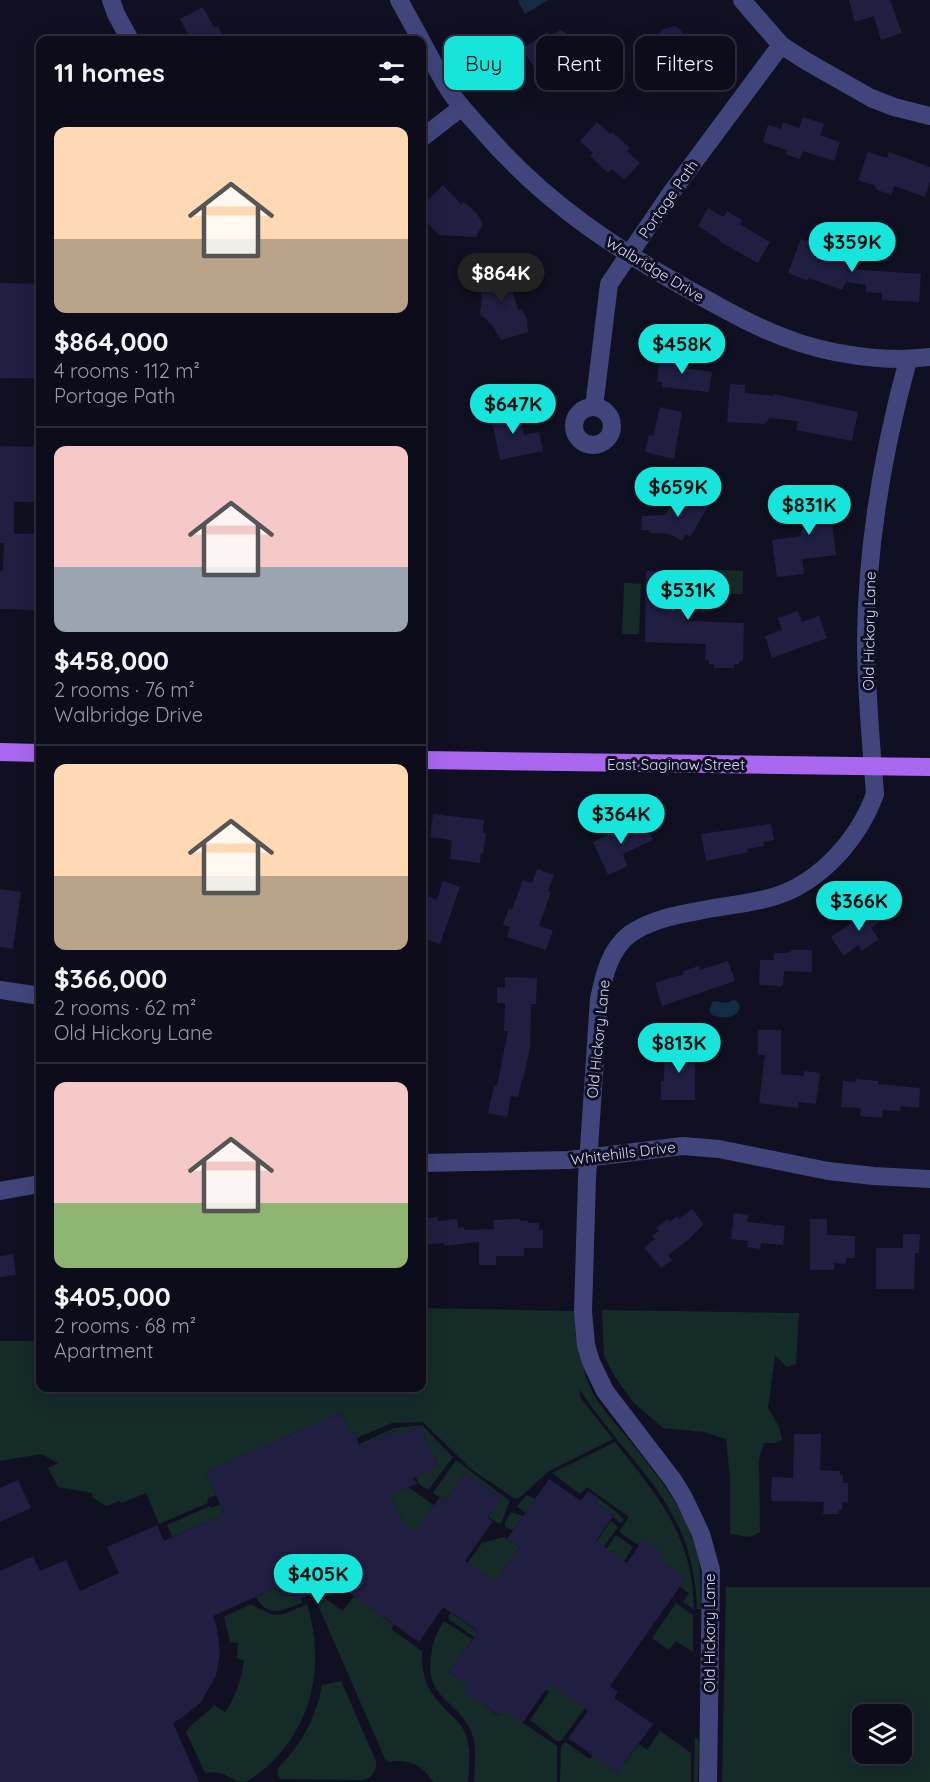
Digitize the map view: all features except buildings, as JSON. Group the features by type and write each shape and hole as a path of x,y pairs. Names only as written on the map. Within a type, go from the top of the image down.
{"main road":[{"path":"0,753 36,753"},
{"name":"East Saginaw Street","path":"426,760 930,767"}],"street":[{"path":"111,0 128,36"},
{"name":"Walbridge Drive","path":"399,0 418,36"},
{"path":"742,0 781,45 838,81 894,107 930,116"},
{"name":"Portage Path","path":"594,407 609,284 671,193 781,45"},
{"name":"Walbridge Drive","path":"426,50 452,94 515,167 553,201 628,256 782,337 815,347 861,355 908,360 930,357"},
{"path":"426,135 462,107"},
{"name":"Old Hickory Lane","path":"708,1782 711,1570 701,1534 684,1497 604,1391 588,1354 584,1329 587,1178 599,999 605,973 614,953 630,934 663,918 776,896 796,887 818,873 840,853 870,808 875,794 866,639 872,545 886,452 908,360"},
{"path":"0,990 36,995"},
{"name":"Whitehills Drive","path":"426,1163 569,1160 683,1146 719,1149 828,1171 930,1179"},
{"path":"0,1191 36,1185"}],"green space":[{"path":"702,569 743,571 743,594 720,594 720,589 712,591 701,588 700,598 691,598 691,574"},
{"path":"624,583 641,584 639,634 622,634"},
{"path":"426,1308 574,1311 580,1356 591,1389 604,1410 660,1479 688,1527 699,1563 701,1609 697,1609 693,1573 685,1542 672,1514 657,1490 580,1390 580,1397 613,1439 549,1471 519,1498 515,1499 471,1469 423,1422 392,1423 357,1438 354,1432 351,1433 341,1412 206,1472 216,1495 207,1499 208,1503 159,1524 146,1493 122,1503 119,1501 106,1506 93,1498 92,1493 58,1487 48,1468 58,1463 41,1454 0,1461 0,1341 36,1341 36,1392 426,1392"},
{"path":"602,1310 799,1313 796,1364 787,1367 775,1356 768,1408 779,1426 782,1440 775,1443 764,1443 759,1459 760,1532 750,1537 730,1534 730,1479 726,1439 704,1432 663,1428 634,1403 615,1377 604,1356"},
{"path":"422,1425 453,1457 428,1490 419,1484 416,1477 438,1466 420,1426 399,1436 396,1430 361,1446 360,1444 394,1428"},
{"path":"615,1442 659,1499 680,1539 692,1584 694,1610 683,1602 689,1593 680,1587 686,1578 619,1532 629,1517 587,1487 580,1494 552,1473"},
{"path":"456,1460 510,1501 499,1524 488,1517 502,1498 465,1473 445,1501 433,1493"},
{"path":"408,1487 434,1505 415,1531 403,1522 390,1495"},
{"path":"527,1495 535,1499 525,1513 517,1506"},
{"path":"599,1498 624,1519 621,1523 613,1517 614,1515 596,1503"},
{"path":"220,1504 224,1514 172,1537 167,1525 210,1506 211,1508"},
{"path":"511,1512 523,1516 513,1530 505,1527"},
{"path":"611,1521 618,1527 582,1577 575,1572"},
{"path":"616,1535 633,1547 624,1561 615,1555 585,1579"},
{"path":"504,1537 520,1547 495,1582 476,1569 472,1574 461,1572 482,1543"},
{"path":"278,1587 282,1597 292,1594 295,1601 301,1598 302,1603 276,1611 266,1608 256,1597"},
{"path":"726,1587 930,1587 930,1782 722,1782"},
{"path":"320,1590 323,1597 343,1611 354,1596 394,1625 391,1629 422,1651 423,1672 429,1688 464,1730 468,1740 468,1782 433,1782 420,1767 414,1764 403,1761 389,1762 385,1759 314,1596"},
{"path":"676,1603 693,1615 693,1652 676,1641 669,1650 652,1638"},
{"path":"251,1604 267,1613 279,1615 307,1604 315,1646 315,1667 307,1708 298,1727 273,1761 255,1776 243,1782 223,1774 205,1773 186,1732 214,1705 225,1712 232,1700 240,1681 244,1660 237,1659 238,1643 230,1642 224,1617"},
{"path":"451,1613 500,1647 496,1653 450,1620 448,1616"},
{"path":"444,1621 472,1639 449,1672 467,1685 464,1691 499,1716 504,1710 557,1746 557,1782 474,1782 475,1750 471,1731 465,1720 437,1690 430,1671 434,1642"},
{"path":"528,1669 585,1708 561,1741 557,1741 530,1720 549,1692 524,1674"},
{"path":"341,1681 376,1761 373,1774 363,1780 281,1779 278,1776 278,1768 307,1730 316,1709 322,1685"},
{"path":"660,1731 691,1753 691,1782 560,1782 561,1746 565,1742 590,1759 593,1755 617,1773 639,1744 647,1750"},
{"path":"695,1737 699,1741 698,1782 694,1782"}],"water":[{"path":"520,0 548,0 525,14 518,1"},
{"path":"734,1000 740,1007 733,1016 712,1015 709,1010 713,1001 726,1003"}]}
